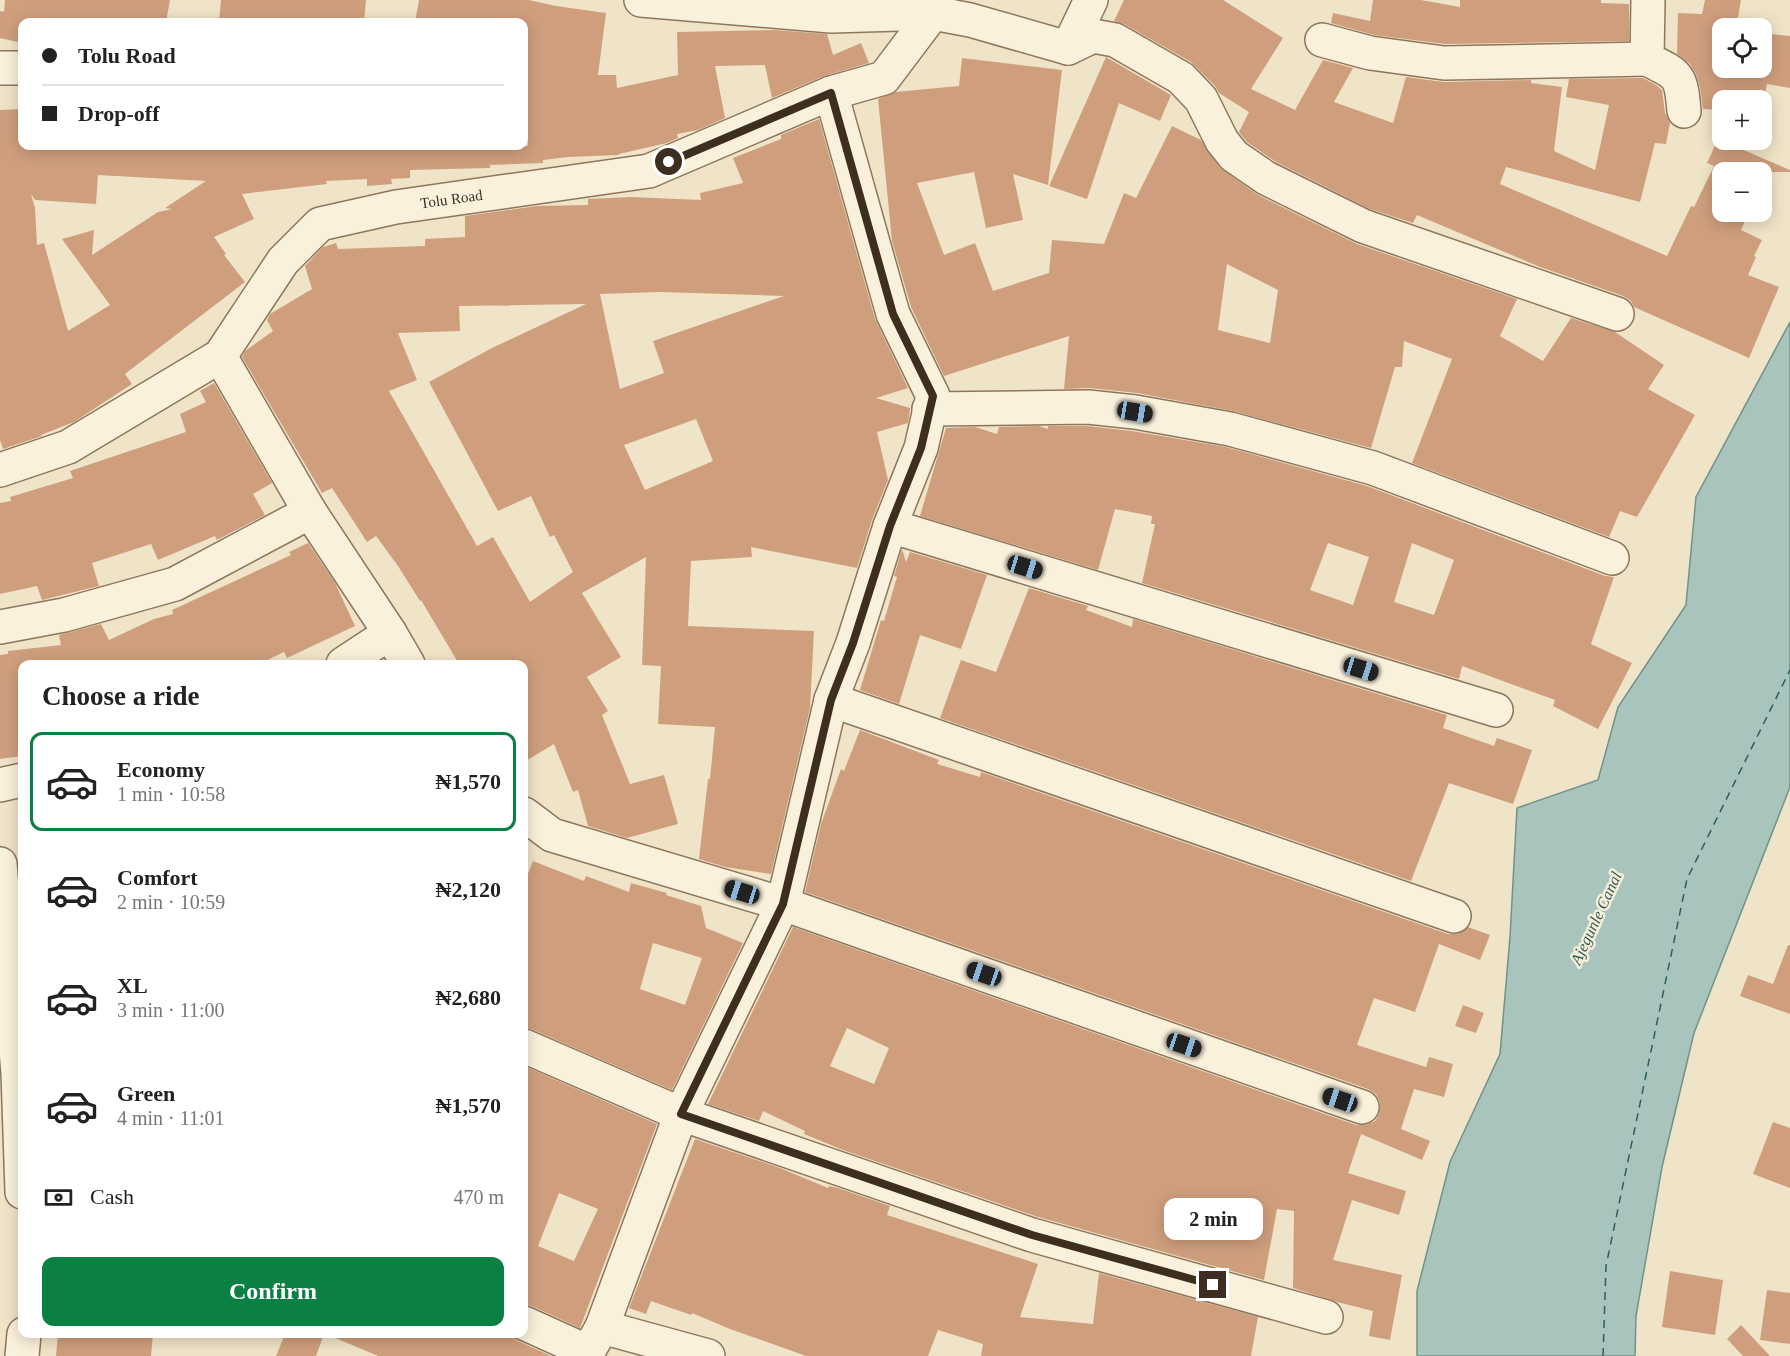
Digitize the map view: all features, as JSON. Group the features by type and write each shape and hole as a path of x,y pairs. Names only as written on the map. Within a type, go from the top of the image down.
{"street":[{"path":"641,0 831,16 936,7 970,20 1068,48 1093,36 1115,40 1181,78 1201,99 1222,141 1233,156 1266,178 1363,226 1617,314"},
{"path":"1068,48 1091,0"},
{"path":"1647,59 1648,0"},
{"name":"Tolu Road","path":"0,470 68,447 220,356 284,261 320,224 396,207 649,171 831,93 884,78 936,7"},
{"path":"1322,40 1370,53 1444,63 1647,59 1672,72 1682,85 1684,111"},
{"path":"0,68 18,68"},
{"path":"528,1325 588,1352 602,1327 681,1114 783,904 831,700 853,643 890,526 921,448 933,396 893,314 831,93"},
{"path":"220,356 310,512 406,660"},
{"path":"929,409 1089,407 1135,412 1230,429 1373,468 1612,558"},
{"path":"0,627 64,615 175,584 310,512"},
{"path":"890,526 1496,710"},
{"path":"349,660 390,633"},
{"path":"831,700 1454,916"},
{"path":"0,785 18,781"},
{"path":"528,817 552,835 783,904 1362,1107"},
{"path":"0,864 18,1073"},
{"path":"528,1048 681,1114 1032,1235 1326,1317"},
{"path":"602,1327 708,1356"},
{"path":"22,1356 24,1338"}],"water":[{"name":"Ajegunle Canal","path":"1790,322 1790,787 1694,1033 1662,1167 1636,1316 1635,1356 1417,1356 1417,1291 1450,1162 1500,1054 1510,937 1517,808 1598,780 1618,707 1686,605 1696,497"}],"building":[{"path":"5,0 170,0 167,18 18,18 18,42 0,38 0,11 4,12"},
{"path":"221,0 366,0 364,18 219,18"},
{"path":"419,0 529,0 606,13 598,75 616,75 617,88 678,75 677,32 774,30 827,34 833,55 861,43 869,63 824,76 772,98 765,65 715,66 725,118 698,130 677,134 678,138 667,143 619,155 568,157 543,160 543,163 490,165 490,168 410,170 410,178 391,179 392,184 367,186 367,179 326,181 327,184 242,194 254,219 214,237 226,254 224,255 245,282 125,374 132,384 74,422 3,449 0,440 0,110 18,109 18,150 528,150 528,18 416,18","holes":["98,175 206,181 165,208 172,209 158,212 92,255 94,230 62,239 110,305 68,331 44,243 37,245 35,208 31,194 35,200 96,204"]},
{"path":"1124,0 1223,0 1283,38 1251,89 1295,110 1323,60 1353,68 1334,102 1393,123 1406,77 1444,82 1531,80 1531,83 1562,87 1554,151 1595,170 1609,105 1566,97 1569,79 1643,78 1662,90 1665,113 1670,123 1666,144 1655,143 1640,202 1506,167 1500,184 1667,256 1691,206 1694,207 1712,170 1712,222 1745,222 1741,230 1762,240 1748,275 1779,287 1749,358 1634,307 1631,301 1623,296 1540,267 1417,215 1413,223 1370,209 1276,162 1247,142 1239,132 1249,112 1219,93 1191,62 1124,24 1114,21"},
{"path":"1373,0 1421,0 1460,7 1460,0 1601,0 1601,3 1629,4 1629,41 1445,44 1374,35 1331,23 1333,13 1370,21"},
{"path":"1705,0 1741,0 1738,18 1712,18 1712,78 1772,78 1772,34 1790,36 1790,88 1767,84 1766,90 1712,90 1712,109 1703,109 1696,74 1690,64 1677,54 1678,13 1702,14"},
{"path":"1106,57 1171,95 1160,121 1119,103 1087,199 1049,186"},
{"path":"962,58 1062,70 1048,185 1013,174 1023,220 986,228 974,172 917,183 944,255 975,243 993,291 1049,273 1052,240 1104,244 1124,193 1136,198 1172,126 1201,140 1220,168 1258,195 1357,244 1517,299 1500,336 1543,361 1571,318 1615,332 1664,365 1648,389 1695,415 1637,517 1620,511 1609,537 1412,463 1452,359 1404,341 1402,367 1395,367 1371,448 1233,411 1137,393 1090,388 1064,389 1069,336 944,376 911,307 892,241 878,99 895,92 959,86","holes":["1227,264 1278,290 1270,343 1218,330"]},
{"path":"819,119 875,319 908,388 876,398 910,408 910,410 908,423 877,432 888,480 872,520 857,568 751,547 752,557 691,561 688,626 814,631 810,708 771,874 725,867 699,859 715,727 658,724 661,666 642,665 646,557 582,593 621,657 587,677 608,711 602,715 630,784 664,775 678,824 627,838 588,826 578,790 573,792 554,744 528,760 528,660 457,660 421,600 376,536 367,542 332,488 322,493 242,357 245,351 273,331 267,320 270,314 312,289 305,266 323,247 336,243 338,249 425,246 425,239 465,237 465,216 537,206 588,205 588,199 631,197 701,200 700,193 743,183 733,158 781,139 781,135","holes":["660,292 784,296 653,341 664,373 620,389 600,294","586,304 492,348 429,382 498,511 531,496 550,537 554,535 573,572 530,602 493,537 477,546 389,391 417,380 398,333 460,331 459,306","696,419 713,461 645,490 624,445"]},
{"path":"1713,150 1744,150 1771,162 1712,162 1712,165 1707,163"},
{"path":"1772,162 1790,170 1790,172 1772,172"},
{"path":"214,383 272,483 253,494 265,515 217,540 215,536 158,560 151,544 92,563 99,586 42,600 37,586 0,594 0,503 11,501 10,497 73,478 70,471 186,432 180,414 206,402 200,391"},
{"path":"1039,426 1048,429 1048,426 1087,426 1226,447 1367,486 1605,576 1614,577 1591,644 1632,663 1598,729 1553,706 1555,700 1462,666 1459,679 1142,583 1155,524 1151,524 1152,516 1115,509 1098,570 920,516 946,428 975,427 997,434 999,427","holes":["1328,543 1369,557 1353,605 1310,590","1412,543 1454,560 1434,615 1394,602"]},
{"path":"308,543 335,583 355,626 287,658 284,652 267,660 18,660 18,757 0,759 0,655 8,654 8,651 61,645 59,635 101,624 109,640 154,619 173,614 172,610 291,555 289,552"},
{"path":"902,549 906,562 910,552 987,575 961,649 920,635 899,704 860,690 881,620 884,621 897,577 894,576"},
{"path":"1029,588 1088,606 1086,610 1132,627 1133,619 1447,715 1443,728 1494,746 1497,738 1532,750 1513,804 1449,783 1411,881 940,718 961,660 996,672"},
{"path":"860,730 939,760 937,764 980,777 981,772 1448,934 1458,934 1468,927 1490,935 1480,960 1439,944 1415,1012 1374,998 1357,1045 1426,1067 1429,1057 1453,1064 1444,1097 1414,1089 1401,1129 1430,1141 1422,1160 1361,1134 1348,1173 1406,1191 1399,1215 1352,1200 1333,1260 1402,1275 1390,1340 1369,1336 1373,1311 1293,1288 1294,1211 1277,1209 1264,1280 1038,1217 843,1150 804,1134 805,1131 763,1111 759,1121 708,1104 793,927 1356,1125 1366,1125 1375,1121 1379,1114 1380,1103 1376,1094 1368,1089 805,892 821,824 841,769 844,771","holes":["847,1028 889,1048 874,1084 830,1066"]},
{"path":"533,861 584,881 586,876 629,892 631,883 701,906 706,928 743,943 672,1090 528,1029 528,874","holes":["653,943 702,958 685,1005 640,989"]},
{"path":"1788,945 1790,945 1790,1014 1740,996 1748,975 1773,984"},
{"path":"1463,1005 1484,1013 1476,1033 1455,1026"},
{"path":"528,1068 657,1124 580,1328 528,1305","holes":["559,1193 598,1209 574,1261 538,1246"]},
{"path":"1773,1122 1790,1128 1790,1188 1753,1174"},
{"path":"695,1139 780,1168 828,1188 829,1186 838,1188 890,1206 887,1215 1038,1264 1020,1317 1093,1324 1099,1273 1258,1317 1251,1356 981,1356 983,1344 938,1330 928,1356 806,1356 692,1313 691,1315 651,1301 646,1314 629,1308"},
{"path":"1670,1271 1723,1280 1715,1335 1662,1327"},
{"path":"1767,1290 1790,1293 1790,1344 1760,1340"},
{"path":"1741,1325 1770,1356 1743,1356 1727,1339"},
{"path":"58,1338 153,1338 151,1356 56,1356"},
{"path":"283,1338 323,1338 316,1356 276,1356"},
{"path":"335,1338 514,1338 551,1356 378,1356"}],"ferry route":[{"path":"1603,1356 1606,1266 1687,879 1790,670"}],"route":[{"path":"669,162 831,93 893,314 933,396 921,448 890,526 853,643 831,700 783,904 681,1114 1032,1235 1213,1285"}]}
